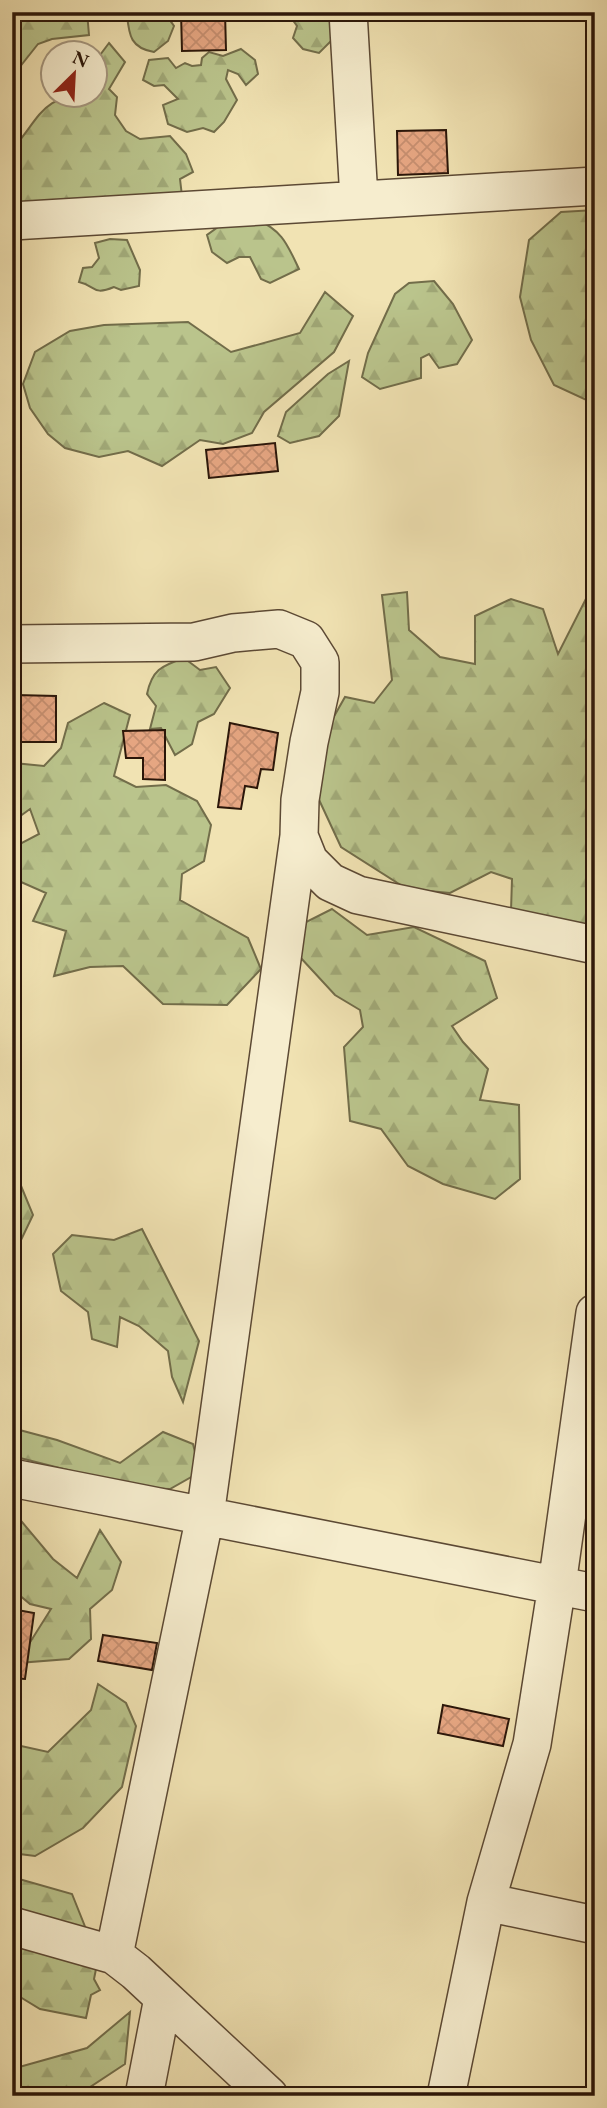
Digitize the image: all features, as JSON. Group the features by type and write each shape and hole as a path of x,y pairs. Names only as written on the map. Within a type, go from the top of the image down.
{"street":[{"path":"348,12 359,199"},
{"path":"12,222 595,186"},
{"path":"12,644 194,642 233,633 279,629 306,640 320,662 320,692 300,800 299,836 205,1516 114,1955"},
{"path":"299,836 309,860 323,875 330,882 358,895 595,945"},
{"path":"446,2096 486,1902 532,1744 595,1313"},
{"path":"12,1478 595,1593"},
{"path":"486,1902 595,1925"},
{"path":"12,1926 114,1955 269,2096"},
{"path":"144,2096 163,1998"}],"green space":[{"path":"15,12 87,12 89,35 38,38 38,44 19,68 12,67 12,15"},
{"path":"131,12 164,12 174,26 168,41 154,52 136,44 130,35 127,15"},
{"path":"287,12 342,12 337,35 319,53 303,49 293,38 297,26"},
{"path":"108,44 125,62 109,89 117,97 115,115 126,131 140,139 170,136 186,154 193,172 180,179 182,196 12,213 12,150 44,109 108,108"},
{"path":"241,49 255,60 258,74 246,85 238,74 228,70 226,79 237,100 224,122 214,132 203,128 187,132 168,124 163,105 178,99 164,85 154,86 143,80 149,60 168,58 176,68 185,63 192,66 201,65 202,58 209,52 223,56"},
{"path":"595,210 595,404 554,385 531,340 520,297 529,240 561,212"},
{"path":"256,219 278,234 299,269 270,283 261,279 250,257 239,257 227,263 212,252 207,235 225,222"},
{"path":"110,239 127,240 140,270 139,286 121,290 114,287 102,291 79,282 83,268 92,267 99,258 95,243"},
{"path":"434,281 453,304 472,340 457,364 439,368 429,354 421,358 421,378 380,389 362,377 368,353 395,294 409,283"},
{"path":"325,292 353,316 334,352 264,412 252,433 223,444 200,440 162,466 128,451 99,457 65,448 48,434 30,408 23,384 35,352 70,331 104,325 188,322 231,352 300,333"},
{"path":"349,361 339,416 319,436 290,443 278,436 286,412 328,374"},
{"path":"595,581 595,935 511,911 512,879 491,872 450,893 407,889 341,847 314,789 319,743 345,697 374,703 392,680 382,595 407,592 409,630 440,657 475,664 475,616 511,599 543,609 558,654"},
{"path":"184,658 200,670 216,667 230,688 214,714 198,722 192,744 175,755 161,728 150,729 156,706 147,694 152,679 159,670"},
{"path":"104,703 130,715 114,776 136,787 166,785 197,801 211,825 204,861 182,874 180,900 248,938 261,969 227,1005 163,1004 123,966 90,967 54,976 66,931 33,921 46,893 12,878 12,848 39,834 30,809 12,822 12,760 14,763 44,766 61,748 68,723"},
{"path":"332,909 367,935 414,927 485,961 497,998 452,1026 488,1069 480,1100 519,1105 520,1179 495,1199 443,1184 408,1166 381,1129 350,1121 344,1047 363,1027 360,1010 335,995 300,957 300,925"},
{"path":"12,1164 33,1215 21,1240 12,1241"},
{"path":"142,1229 199,1341 183,1402 172,1377 168,1351 139,1326 120,1317 117,1347 92,1339 88,1312 61,1291 53,1254 72,1235 114,1240"},
{"path":"12,1428 57,1440 120,1463 163,1432 193,1444 200,1472 170,1489 139,1488 12,1456"},
{"path":"12,1515 17,1516 53,1559 77,1578 100,1530 121,1562 112,1590 90,1609 91,1639 69,1659 17,1663 51,1609 30,1604 12,1589"},
{"path":"98,1684 126,1703 136,1726 122,1787 83,1828 35,1856 12,1853 12,1744 48,1752 91,1710"},
{"path":"12,1877 72,1894 98,1959 94,1979 100,1990 91,1995 86,2018 40,2009 12,1992"},
{"path":"130,2012 125,2064 87,2089 61,2096 12,2096 12,2069 87,2048"}],"building":[{"path":"181,12 225,12 226,50 182,51"},
{"path":"446,130 448,173 398,175 397,131"},
{"path":"275,443 278,471 209,478 206,450"},
{"path":"16,695 56,696 56,742 16,742"},
{"path":"230,723 278,733 273,770 261,769 257,788 245,786 241,809 218,807"},
{"path":"165,730 165,780 143,779 143,758 126,758 123,731"},
{"path":"12,1609 34,1613 25,1679 12,1678"},
{"path":"103,1635 157,1643 152,1670 98,1661"},
{"path":"443,1705 509,1719 503,1746 438,1733"}]}
